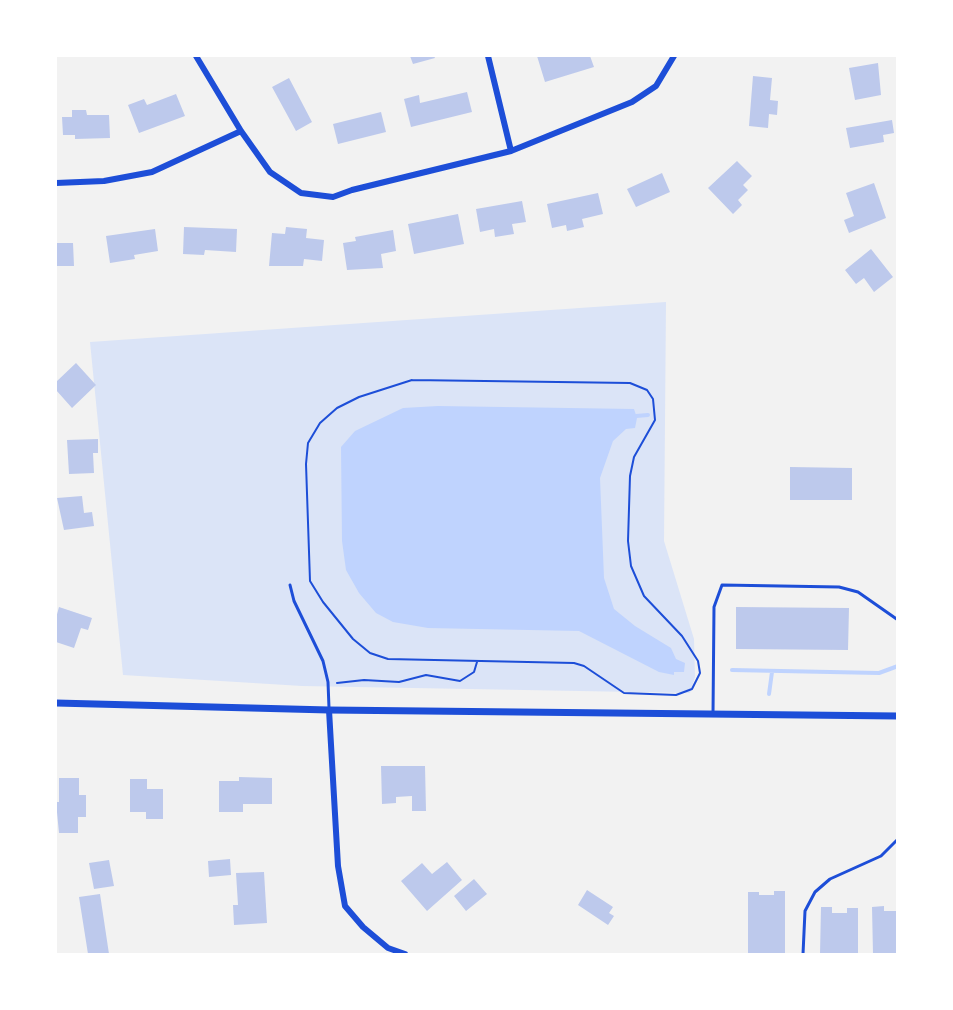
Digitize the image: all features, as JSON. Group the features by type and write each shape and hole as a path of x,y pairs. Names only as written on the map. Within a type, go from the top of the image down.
{"street":[{"path":"196,56 241,131 270,172 301,193 333,197 352,190 511,152 632,102 656,86 674,56"},
{"path":"488,56 511,152"},
{"path":"56,183 104,181 152,172 241,131"},
{"path":"56,703 329,710 897,716"},
{"path":"329,710 338,866 345,906 363,927 388,948 405,954"}],"lane":[{"path":"290,585 294,602 323,661 328,682 329,710"},
{"path":"713,714 714,607 722,585 839,587 858,592 897,620"},
{"path":"802,954 806,911 815,892 830,879 881,856 897,839"},
{"path":"893,844 897,848"}],"path":[{"path":"412,380 630,383 642,386 653,399 655,420 634,457 630,476 628,541 631,566 644,596 682,636 698,661 700,673 696,684 680,695 628,693 577,663 477,662 394,660 376,657 353,639 322,602 312,586 309,571 306,464 308,443 313,434 327,416 346,402 412,380"},
{"path":"328,682 371,680 399,682 426,675 460,681 474,672 477,662"}],"shaded area":[{"path":"666,302 664,541 694,639 695,677 690,693 302,686 123,675 90,342"}],"water":[{"path":"438,406 634,409 637,418 635,428 626,429 613,441 600,478 604,578 614,609 635,626 671,648 676,659 685,663 684,672 674,672 674,675 659,672 579,631 428,628 393,622 376,613 359,593 346,570 342,541 341,447 355,431 403,408"}],"building":[{"path":"410,56 434,56 435,58 413,64"},
{"path":"537,56 590,56 594,67 545,82"},
{"path":"878,63 881,95 855,100 849,68"},
{"path":"753,76 772,78 770,100 778,101 777,115 769,114 768,128 749,126"},
{"path":"289,78 312,122 296,131 272,87"},
{"path":"467,92 472,112 411,127 404,99 419,95 420,103"},
{"path":"176,94 185,116 139,133 128,105 144,99 147,105"},
{"path":"72,110 86,110 87,115 109,115 110,138 75,139 75,135 63,135 62,117 72,117"},
{"path":"381,112 386,132 338,144 333,124"},
{"path":"892,120 894,133 883,135 884,142 850,148 846,128"},
{"path":"737,161 752,176 743,185 748,190 738,200 742,205 733,214 708,188"},
{"path":"662,173 670,192 636,207 627,189"},
{"path":"874,183 886,218 849,233 844,220 854,216 846,193"},
{"path":"598,193 603,214 582,219 584,227 567,231 566,225 552,228 547,204"},
{"path":"522,201 526,222 512,224 514,234 495,237 494,229 480,232 476,209"},
{"path":"458,214 464,244 414,254 408,224"},
{"path":"184,227 237,229 236,252 205,250 204,255 183,254"},
{"path":"286,227 307,229 306,238 324,240 322,261 304,259 303,266 269,266 272,233 285,234"},
{"path":"155,229 158,251 134,255 135,259 110,263 106,236"},
{"path":"393,230 396,251 381,254 383,268 347,270 343,243 356,241 355,237"},
{"path":"56,243 73,243 74,266 56,266"},
{"path":"871,249 893,277 874,292 864,278 856,284 845,270"},
{"path":"76,363 96,385 72,408 56,390 56,382"},
{"path":"98,439 98,453 93,453 94,473 69,474 67,440"},
{"path":"790,467 852,468 852,500 790,500"},
{"path":"82,496 84,513 92,512 94,526 64,530 57,498"},
{"path":"59,607 92,618 88,630 81,628 74,648 56,642 56,618"},
{"path":"736,607 849,608 848,650 736,649"},
{"path":"381,766 425,766 426,811 412,811 412,796 396,797 396,803 382,804"},
{"path":"239,777 272,778 272,804 243,804 243,812 219,812 219,781 239,781"},
{"path":"59,778 79,778 79,795 86,795 86,817 78,817 78,833 59,833 56,802 59,802"},
{"path":"130,779 147,779 147,789 163,789 163,819 146,819 146,812 130,812"},
{"path":"230,859 231,875 209,877 208,861"},
{"path":"109,860 114,886 94,889 89,863"},
{"path":"447,862 462,880 427,911 401,881 422,863 432,874"},
{"path":"264,872 267,923 234,925 233,905 238,905 236,873"},
{"path":"474,879 487,894 466,911 454,896"},
{"path":"587,890 613,907 609,913 614,916 608,925 578,905"},
{"path":"774,891 785,891 785,954 748,954 748,892 774,895"},
{"path":"100,894 109,954 88,954 79,897"},
{"path":"884,906 884,911 898,911 898,954 873,954 872,907"},
{"path":"821,907 832,907 832,913 847,913 847,908 858,908 858,954 820,954"}],"waterway":[{"path":"636,416 648,415"},
{"path":"732,670 879,673 898,666"},
{"path":"769,694 772,672"}]}
